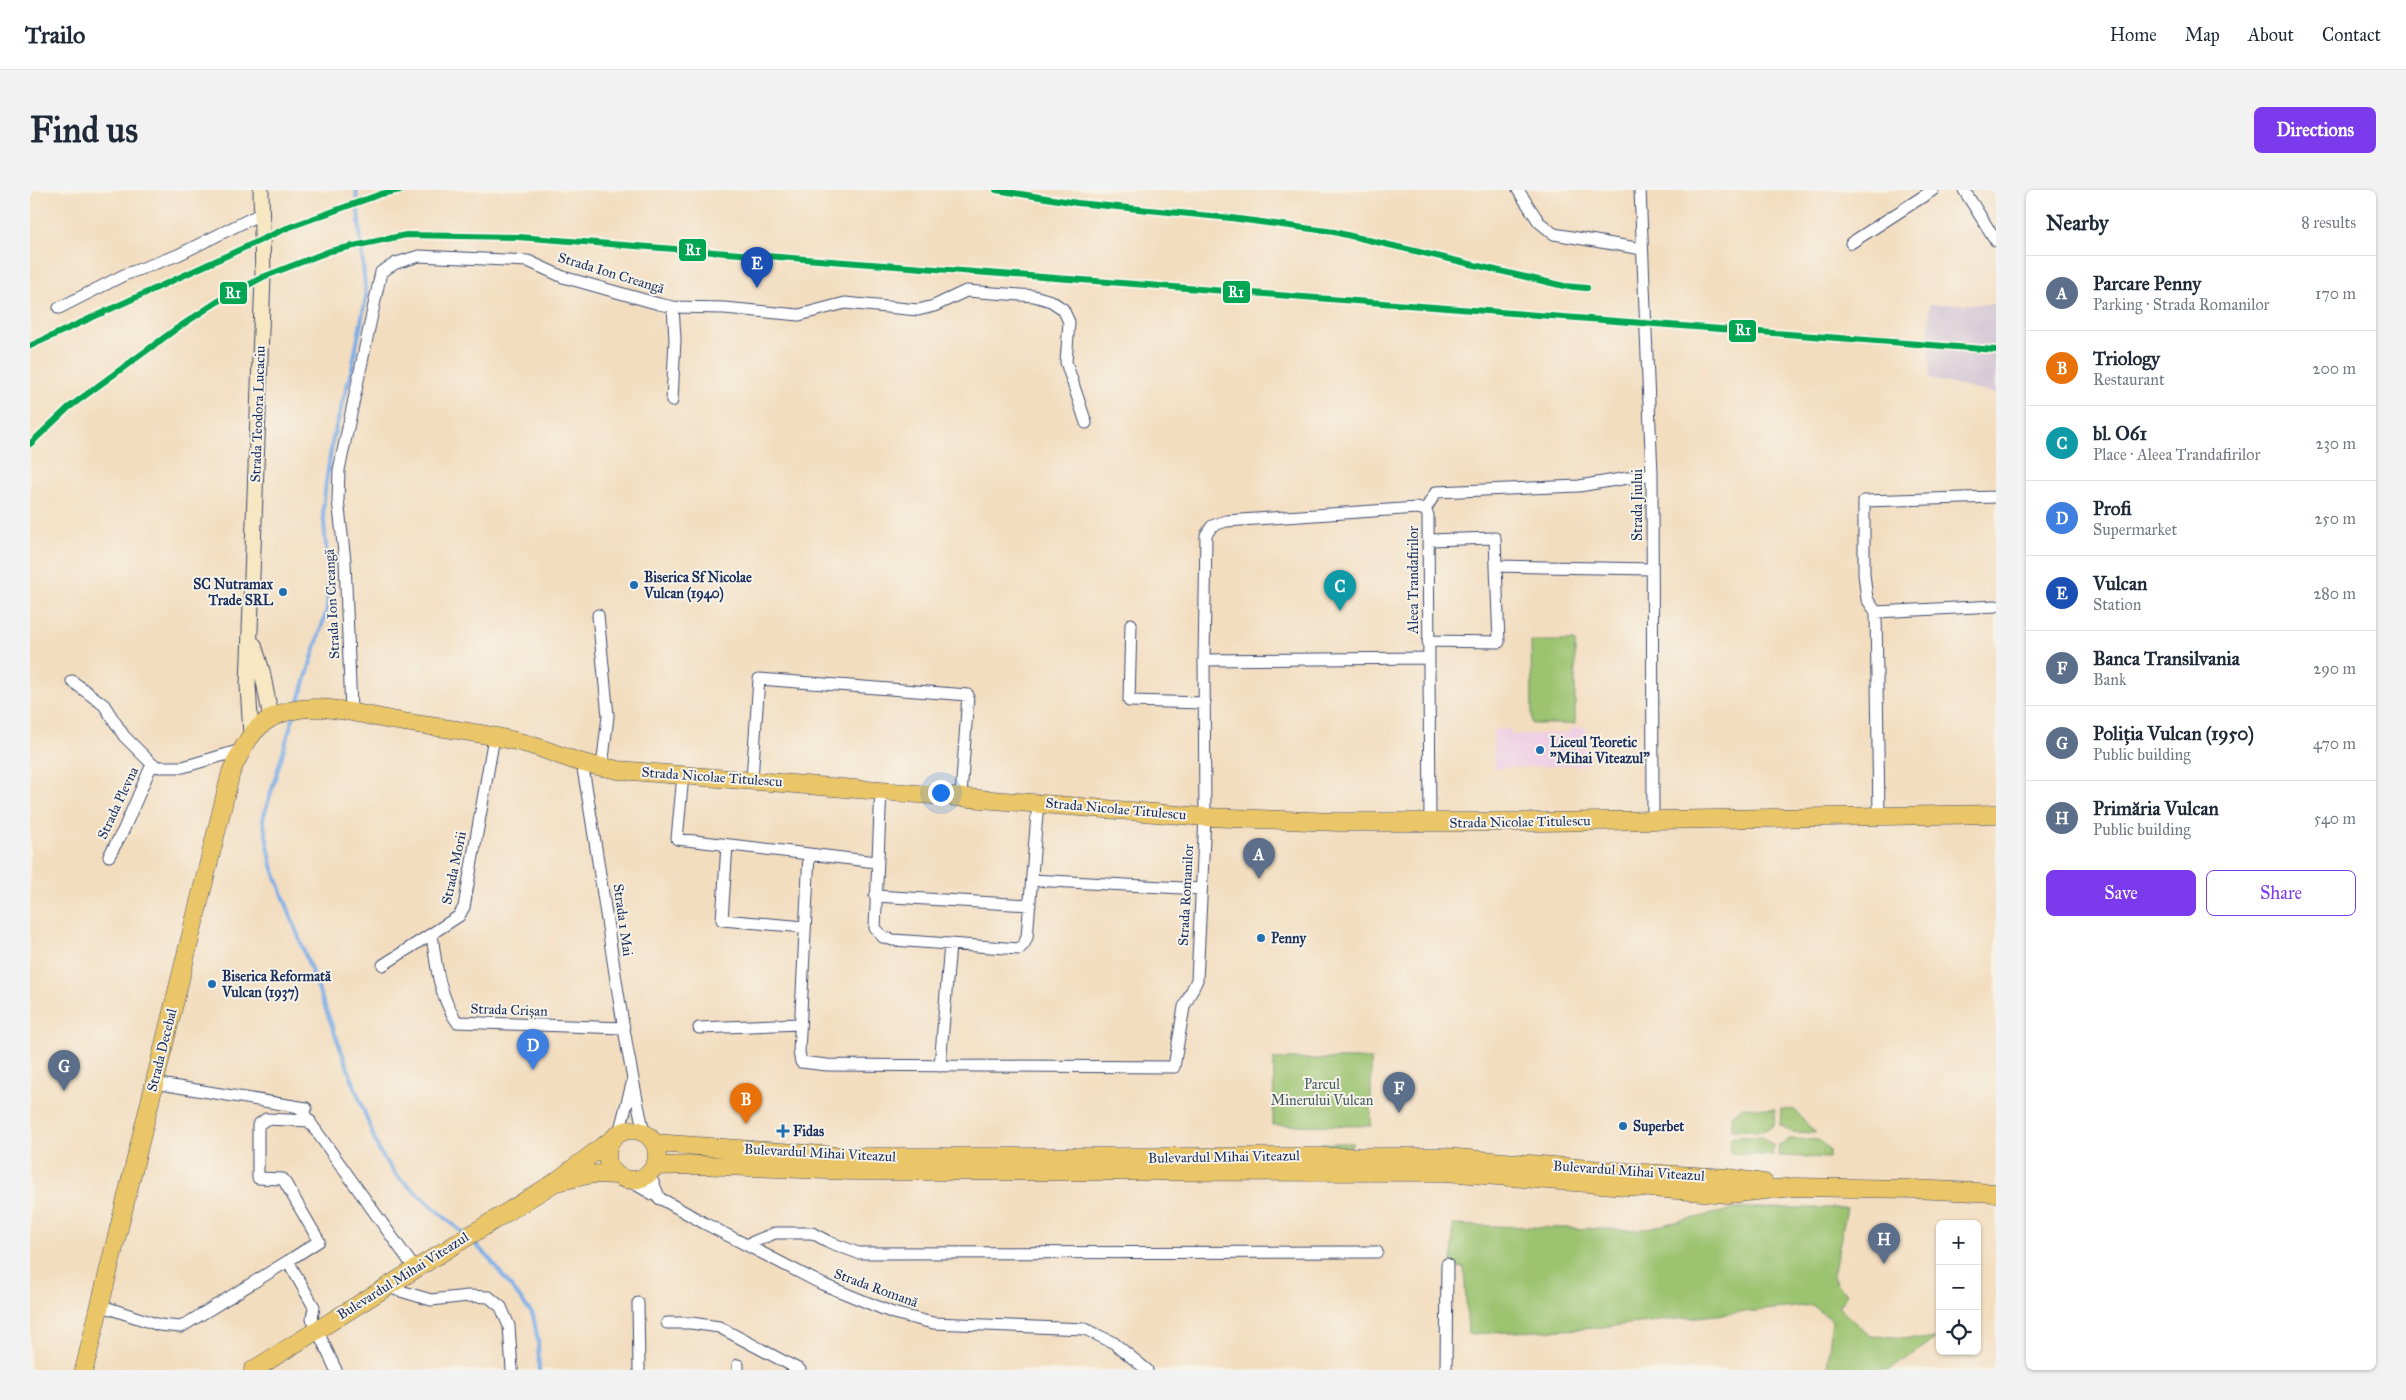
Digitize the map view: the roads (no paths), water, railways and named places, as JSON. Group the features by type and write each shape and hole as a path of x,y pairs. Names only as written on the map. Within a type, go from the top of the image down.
{"main road":[{"name":"Strada Teodora Lucaciu","path":"251,735 248,685 252,639 263,277 260,214 261,190"},
{"name":"Strada Teodora Lucaciu","path":"252,639 262,671 271,718"},
{"name":"Strada Nicolae Titulescu","path":"251,735 271,718 296,710 351,710 390,719 517,741 582,763 602,767 1204,817 1430,823 1996,814"},
{"name":"Strada Decebal","path":"84,1370 226,787 241,750 251,735"},
{"path":"627,1130 649,1138 656,1150 652,1170 634,1180 621,1177 612,1170 606,1155 615,1137 627,1130"},
{"name":"Bulevardul Mihai Viteazul","path":"253,1370 554,1183 615,1137"},
{"name":"Bulevardul Mihai Viteazul","path":"649,1138 853,1157 1445,1157 1728,1178 1794,1187 1996,1192"},
{"name":"Bulevardul Mihai Viteazul","path":"652,1170 716,1166 852,1171 1436,1172 1728,1194 1794,1187"},
{"name":"Bulevardul Mihai Viteazul","path":"554,1183 592,1174 621,1177"}],"street":[{"path":"1518,190 1539,222 1554,234 1642,249"},
{"name":"Strada Jiului","path":"1640,190 1652,474 1653,820"},
{"path":"1851,243 1934,190"},
{"path":"1964,190 1996,241"},
{"path":"59,308 124,275 178,255 260,214"},
{"name":"Strada Ion Creangă","path":"351,710 345,561 338,500 339,470 381,272 396,263 419,256 528,261 563,277 673,307 724,308 799,315 845,303 918,310 934,306 966,291 1034,296 1051,301 1063,310 1069,322 1066,362 1086,424"},
{"path":"672,401 675,339 673,307"},
{"path":"1425,510 1436,492 1580,486 1652,474"},
{"path":"1879,815 1876,612 1867,599 1865,582 1864,501 1996,497"},
{"name":"Aleea Trandafirilor","path":"1204,660 1206,535 1212,526 1226,520 1417,508 1425,510 1428,515 1430,823"},
{"path":"1428,540 1495,538 1499,642 1428,641"},
{"path":"1496,566 1652,568"},
{"path":"1876,612 1996,606"},
{"path":"598,615 608,716 602,767"},
{"path":"1131,624 1129,701 1205,703"},
{"path":"1204,660 1428,658"},
{"name":"Strada Romanilor","path":"940,1066 1174,1068 1184,1007 1197,980 1204,817 1204,660"},
{"path":"752,779 758,679 968,694 961,796"},
{"path":"72,680 104,705 120,731 152,764"},
{"name":"Strada Morii","path":"383,965 459,916 464,907 494,736"},
{"name":"Strada Plevna","path":"109,856 123,831 152,764 160,767 183,767 241,750"},
{"name":"Strada 1 Mai","path":"582,763 596,842 623,1028 633,1082 649,1138"},
{"path":"683,775 677,839 876,862"},
{"path":"881,789 876,862 875,928 883,936 893,940 1018,949 1024,944 1027,937 1038,802"},
{"path":"727,845 722,920 805,927"},
{"path":"809,854 800,1024 801,1062 827,1065 940,1066 950,944"},
{"path":"1032,880 1201,889"},
{"path":"875,896 1030,906"},
{"name":"Strada Crișan","path":"432,934 439,982 446,1007 457,1022 623,1028"},
{"path":"698,1028 800,1024"},
{"name":"Strada 1 Mai","path":"615,1137 633,1082"},
{"path":"154,1084 303,1108 310,1121 415,1269"},
{"path":"99,1305 159,1325 181,1327 319,1241 283,1179 258,1178 258,1125 266,1119 310,1121"},
{"path":"652,1170 660,1199"},
{"name":"Strada Romană","path":"621,1177 822,1284 893,1313 933,1323 1086,1329 1114,1343 1147,1370"},
{"path":"746,1245 775,1233 812,1233 858,1253 1377,1252"},
{"path":"288,1261 314,1307 312,1319 336,1370"},
{"path":"1446,1370 1448,1264"},
{"path":"387,1287 431,1300 468,1296 489,1298 501,1307 509,1326 512,1370"},
{"path":"638,1303 639,1370"},
{"path":"667,1324 707,1325 733,1334 800,1370"}],"waterway":[{"path":"298,704 327,609 328,570 323,510 326,482 333,438 352,368 366,297 356,190"},
{"path":"294,715 263,819 272,866 379,1151 396,1175 464,1234"},
{"path":"471,1240 489,1258 533,1315 538,1341 539,1370"}],"place":[{"name":"Vulcan","path":"757,288"},
{"name":"Biserica Sf Nicolae Vulcan (1940)","path":"634,585"},
{"name":"SC Nutramax Trade SRL","path":"283,592"},
{"name":"bl. O61","path":"1340,611"},
{"name":"Liceul Teoretic \"Mihai Viteazul\"","path":"1540,750"},
{"name":"Parcare Penny","path":"1259,879"},
{"name":"Penny","path":"1261,938"},
{"name":"Biserica Reformată Vulcan (1937)","path":"212,984"},
{"name":"Profi","path":"533,1070"},
{"name":"Poliția Vulcan (1950)","path":"64,1091"},
{"name":"Banca Transilvania","path":"1399,1113"},
{"name":"Triology","path":"746,1124"},
{"name":"Superbet","path":"1623,1126"},
{"name":"Fidas","path":"783,1131"},
{"name":"Primăria Vulcan","path":"1884,1264"}],"park label":[{"name":"Parcul Minerului Vulcan","path":"1322,1092"}]}
